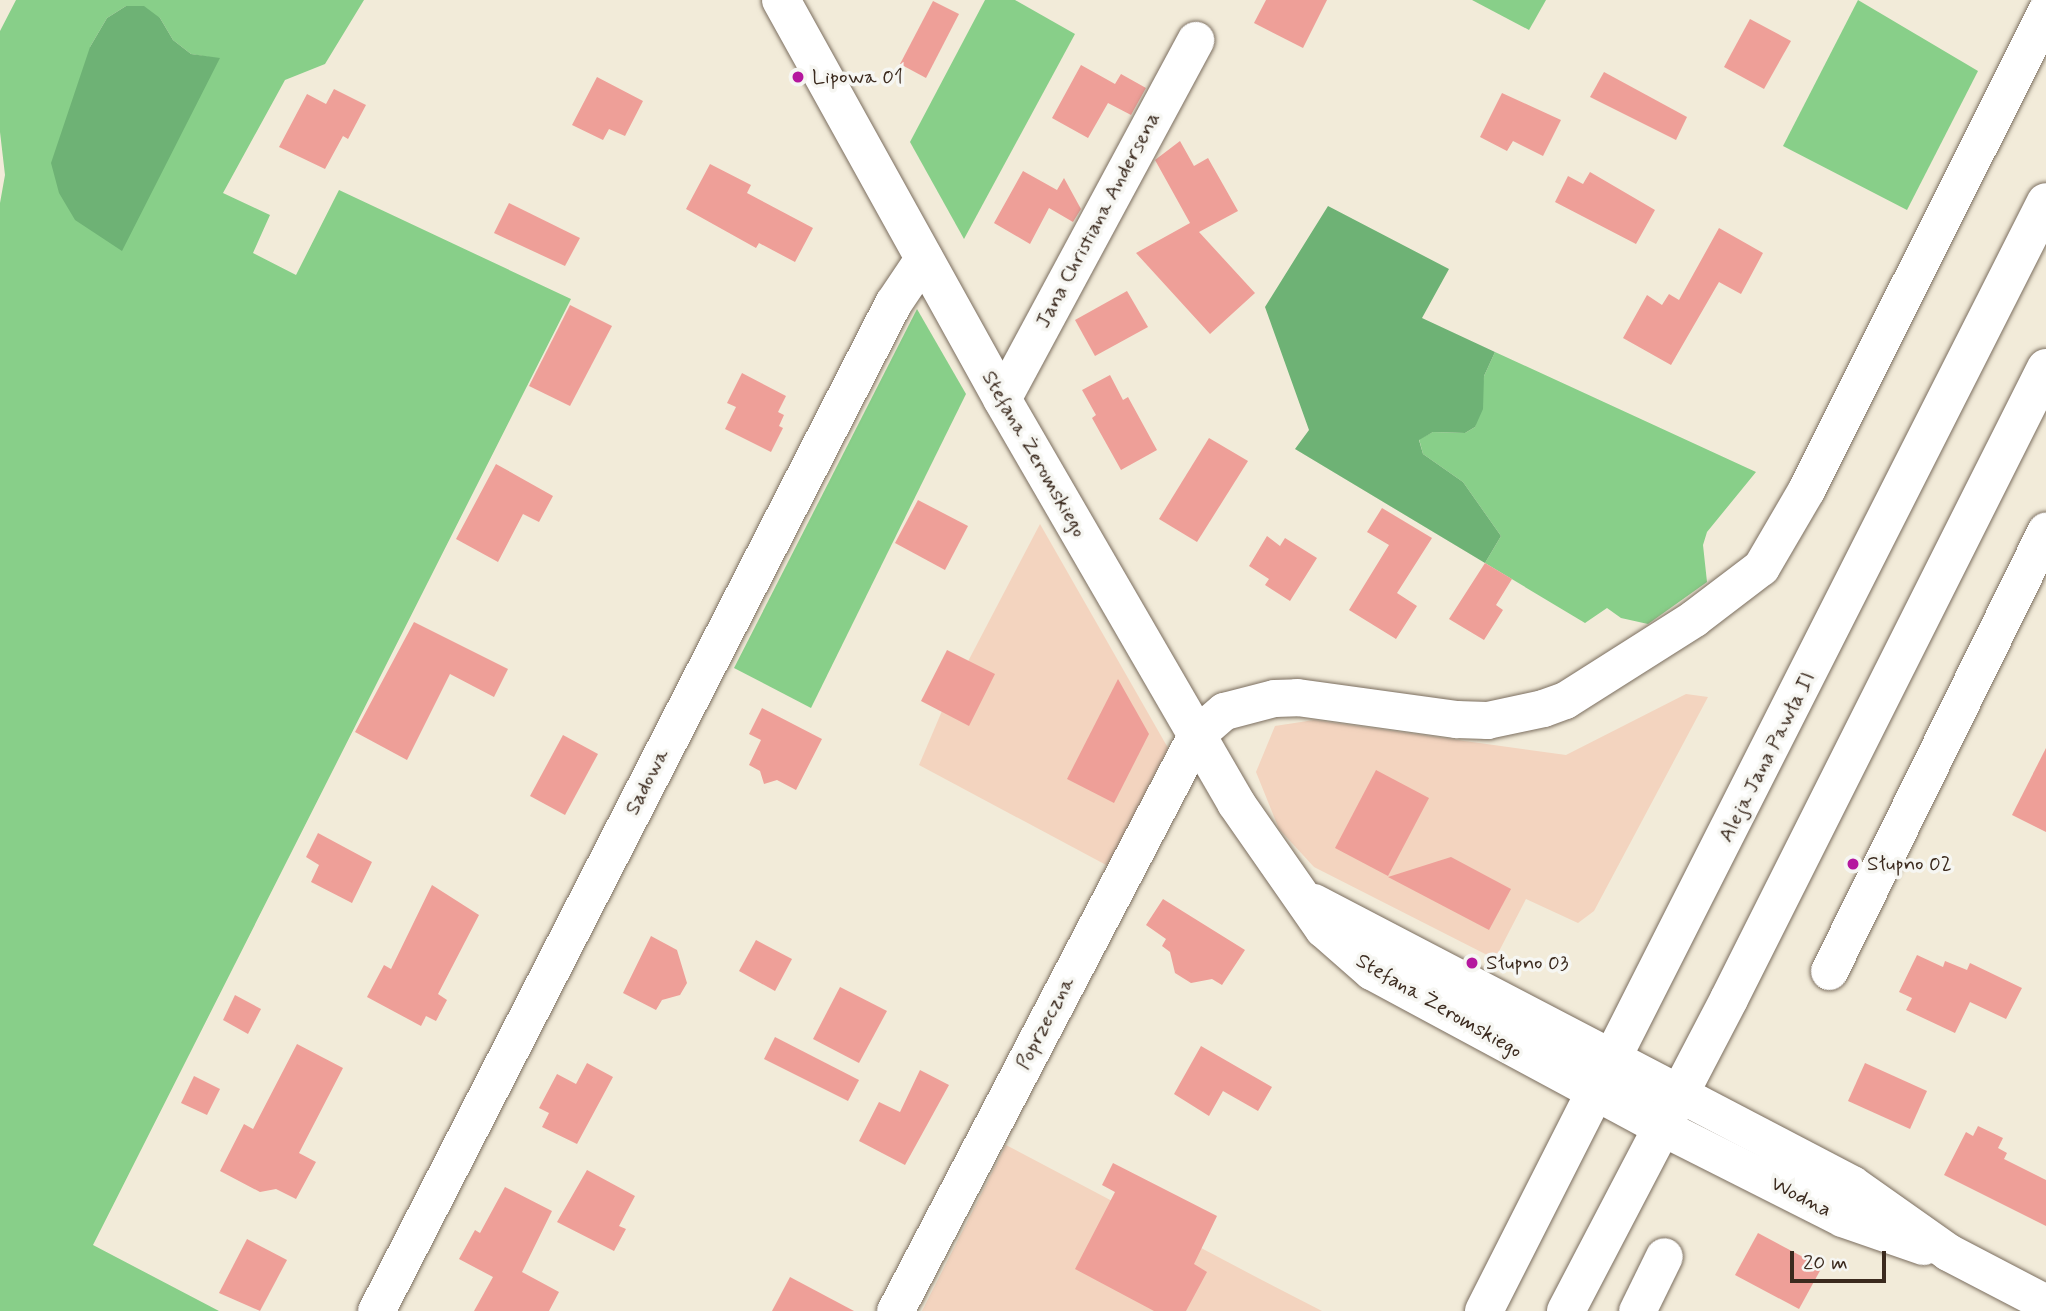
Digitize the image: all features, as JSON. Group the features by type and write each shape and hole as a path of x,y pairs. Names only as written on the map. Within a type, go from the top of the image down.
{"main road":[{"name":"Stefana Żeromskiego","path":"781,0 1002,400 1254,835 1303,897 1324,929 1372,971 1603,1076 1669,1109"},
{"name":"Aleja Jana Pawła II","path":"1484,1311 2046,202"},
{"path":"1566,1311 2046,369"}],"street":[{"path":"1196,735 1224,711 1274,698 1297,697 1456,719 1487,720 1543,708 1566,700 1694,618 1761,567 1806,490 2046,11"},
{"name":"Jana Christiana Andersena","path":"1002,400 1195,40"},
{"name":"Sadowa","path":"376,1311 893,303 924,257"},
{"path":"1829,971 2046,530"},
{"name":"Poprzeczna","path":"895,1311 1196,735"},
{"name":"Wodna","path":"1669,1109 1842,1219 1897,1240 1948,1252 2046,1303"},
{"path":"1637,1311 1664,1256"}],"shaded area":[{"path":"1040,524 1168,748 1108,866 919,765 942,711"},
{"path":"1686,694 1708,697 1594,911 1578,923 1526,899 1495,959 1314,867 1279,829 1256,772 1275,726 1314,720 1566,755"},
{"path":"1006,1145 1258,1278 1322,1311 922,1311"}],"green space":[{"path":"16,0 364,0 325,64 285,80 223,193 270,215 253,253 296,275 339,190 571,299 93,1245 219,1311 0,1311 0,203 5,175 0,132 0,31","holes":["126,6 160,18 173,40 191,54 220,59 90,47 107,18"]},
{"path":"985,0 1015,0 1075,34 964,239 910,142"},
{"path":"1472,0 1546,0 1529,30"},
{"path":"1858,0 1978,71 1907,210 1783,146"},
{"path":"126,6 144,6 160,18 173,40 191,54 220,58 122,251 75,220 59,193 51,163 90,47 107,18"},
{"path":"1328,206 1449,269 1422,318 1495,352 1484,376 1483,409 1475,427 1465,433 1433,432 1419,440 1423,454 1463,482 1501,536 1485,563 1295,449 1309,430 1265,307"},
{"path":"917,309 966,394 811,708 734,668"},
{"path":"1495,352 1756,472 1707,532 1703,545 1707,582 1648,624 1621,618 1607,608 1585,623 1485,563 1501,536 1463,482 1423,454 1419,439 1433,432 1465,433 1475,427 1484,376"}],"building":[{"path":"1266,0 1327,0 1303,48 1254,23"},
{"path":"933,1 959,14 926,78 900,64"},
{"path":"1750,19 1791,41 1764,89 1724,67"},
{"path":"1081,65 1115,84 1121,74 1146,88 1131,115 1108,103 1088,138 1052,118"},
{"path":"1604,72 1687,117 1676,140 1590,97"},
{"path":"597,77 643,101 625,136 609,129 603,140 572,125"},
{"path":"334,89 366,105 348,139 343,136 325,169 279,147 307,94 326,104"},
{"path":"1502,93 1561,120 1543,156 1513,141 1507,151 1480,137"},
{"path":"1180,141 1194,166 1208,158 1238,211 1199,232 1255,293 1210,334 1136,253 1190,223 1155,160"},
{"path":"710,164 751,185 747,193 813,228 795,262 759,243 756,248 686,209"},
{"path":"1023,171 1057,190 1064,178 1081,209 1073,222 1049,208 1030,244 994,223"},
{"path":"1590,172 1655,210 1636,244 1555,202 1568,176 1583,184"},
{"path":"509,203 580,238 565,266 494,233"},
{"path":"1719,228 1763,253 1741,294 1719,282 1671,365 1623,338 1647,295 1662,305 1669,294 1679,300"},
{"path":"1127,291 1148,327 1095,356 1075,320"},
{"path":"570,305 612,326 570,406 529,386"},
{"path":"742,373 786,396 778,412 784,415 779,426 783,428 771,452 725,429 736,407 727,403"},
{"path":"1110,375 1123,400 1128,397 1157,450 1121,470 1092,418 1096,415 1082,390"},
{"path":"1209,438 1248,461 1197,542 1159,519"},
{"path":"496,464 553,496 539,522 523,514 498,562 456,539"},
{"path":"918,500 968,526 945,570 895,543"},
{"path":"1382,508 1432,538 1397,593 1417,606 1396,639 1349,610 1389,545 1367,532"},
{"path":"1267,536 1280,546 1285,538 1317,558 1290,601 1265,585 1269,579 1249,566"},
{"path":"1485,563 1512,579 1496,605 1503,610 1484,640 1449,619"},
{"path":"414,622 508,669 494,697 450,674 407,760 355,732"},
{"path":"947,650 995,674 969,726 921,701"},
{"path":"1118,679 1149,734 1114,803 1067,779"},
{"path":"762,708 822,739 796,790 777,780 764,784 760,771 749,765 761,740 749,734"},
{"path":"563,735 598,754 565,815 530,796"},
{"path":"2046,748 2046,832 2012,815"},
{"path":"1376,770 1429,798 1388,876 1335,848"},
{"path":"318,833 372,862 352,903 311,882 319,865 306,857"},
{"path":"1451,857 1511,889 1489,930 1388,877"},
{"path":"432,885 479,915 438,994 447,1000 436,1021 426,1016 421,1026 367,997 384,965 391,969"},
{"path":"1163,899 1245,950 1222,985 1212,979 1191,983 1175,973 1170,952 1162,946 1166,939 1146,925"},
{"path":"651,936 677,950 687,983 680,995 662,1000 656,1010 623,993"},
{"path":"756,940 792,959 775,991 739,971"},
{"path":"1917,955 1943,967 1945,961 1967,970 1970,963 2022,988 2006,1019 1970,1002 1955,1033 1906,1010 1912,998 1899,992"},
{"path":"840,987 887,1011 859,1063 813,1039"},
{"path":"235,995 261,1009 248,1034 223,1020"},
{"path":"775,1037 859,1080 848,1101 764,1059"},
{"path":"297,1044 343,1068 299,1153 316,1162 296,1199 276,1189 260,1192 220,1171 244,1124 253,1129"},
{"path":"1201,1046 1272,1087 1258,1111 1223,1091 1209,1116 1174,1094"},
{"path":"587,1063 613,1077 577,1144 542,1127 549,1113 539,1108 557,1074 576,1084"},
{"path":"1865,1063 1927,1091 1910,1129 1848,1101"},
{"path":"920,1070 949,1085 905,1165 859,1141 879,1102 900,1112"},
{"path":"194,1076 220,1089 207,1115 181,1103"},
{"path":"1978,1126 2003,1138 1998,1148 2007,1153 2004,1159 2046,1180 2046,1226 1944,1175 1966,1132 1973,1136"},
{"path":"1113,1163 1217,1216 1194,1264 1207,1272 1186,1311 1154,1311 1075,1269 1115,1192 1102,1185"},
{"path":"587,1170 635,1196 619,1226 626,1229 614,1251 557,1222"},
{"path":"505,1187 552,1211 522,1272 559,1292 549,1311 474,1311 493,1277 459,1259 475,1230 480,1233"},
{"path":"1758,1233 1822,1267 1799,1309 1735,1275"},
{"path":"247,1239 287,1260 260,1311 219,1293"},
{"path":"790,1277 854,1311 772,1311"}],"place":[{"name":"Lipowa 01","path":"798,77"},
{"name":"Słupno 02","path":"1853,864"},
{"name":"Słupno 03","path":"1472,963"}]}
